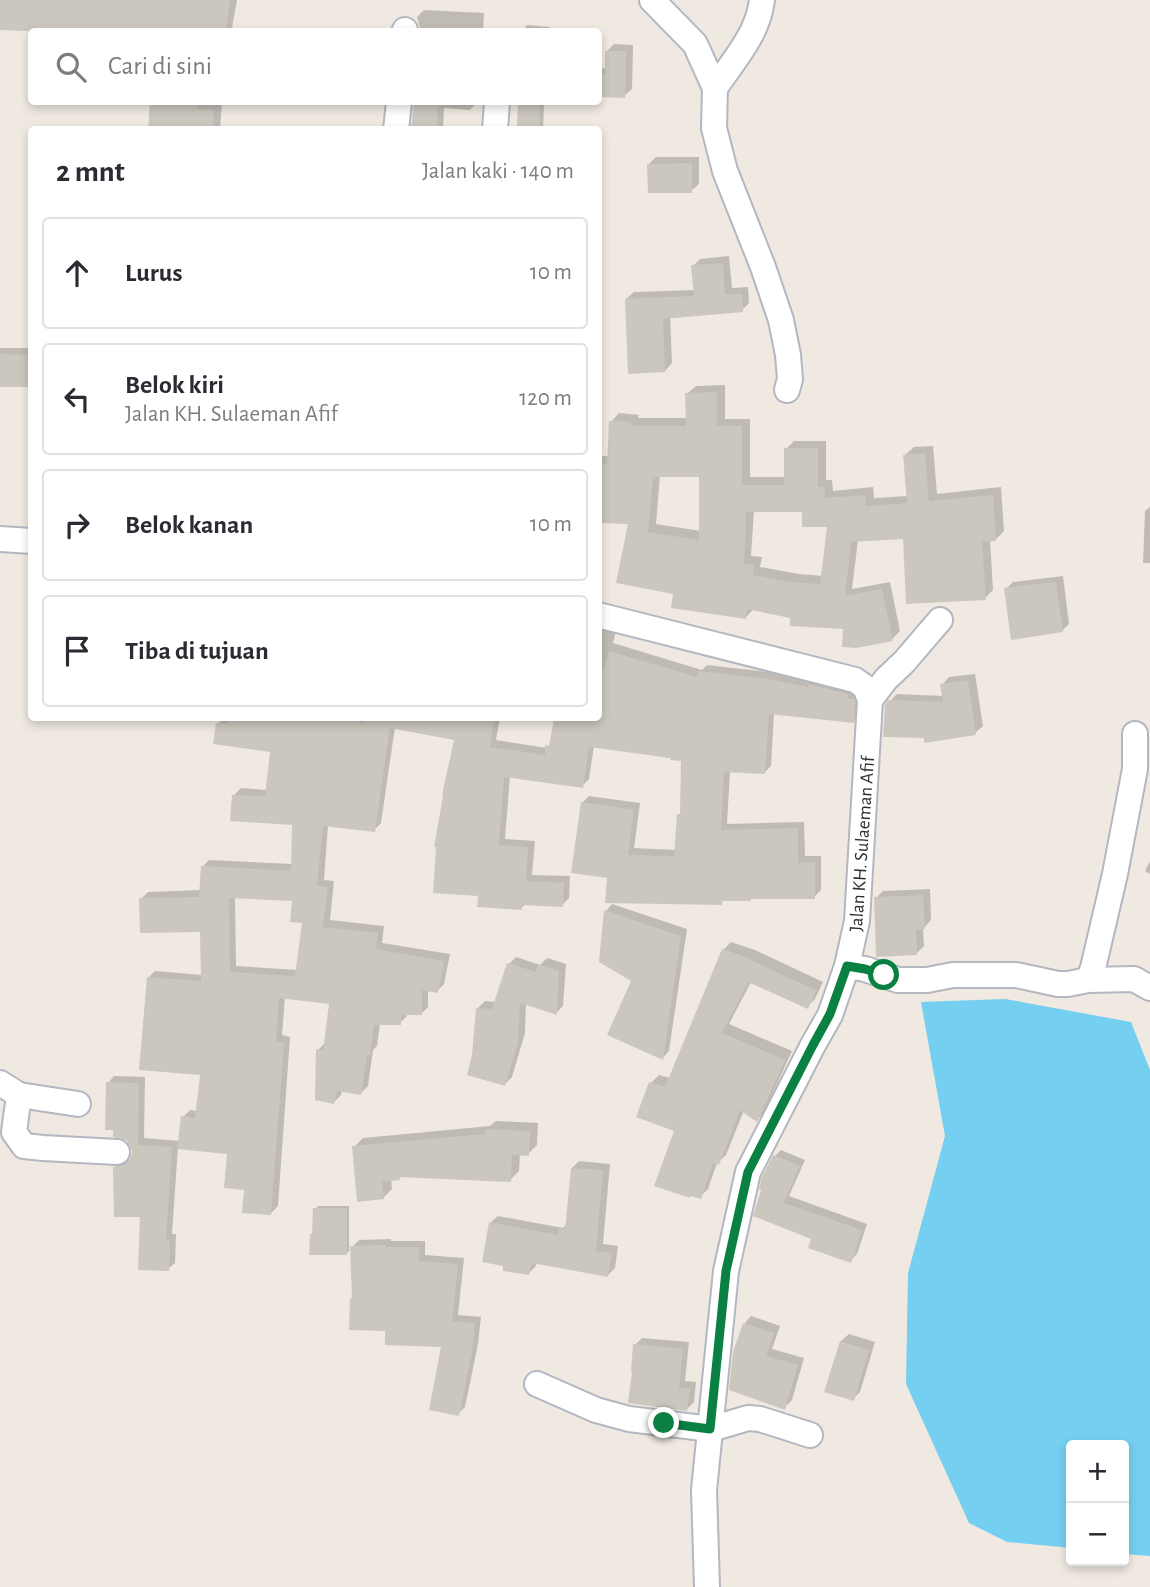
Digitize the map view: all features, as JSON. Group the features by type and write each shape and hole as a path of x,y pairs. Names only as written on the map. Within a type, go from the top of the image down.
{"street":[{"path":"652,0 695,44 715,88 714,128 725,171 781,320 788,355 788,390"},
{"path":"715,88 754,32 761,14 762,0"},
{"path":"397,126 399,105"},
{"path":"495,126 497,105"},
{"path":"0,540 28,541"},
{"path":"602,616 855,680 865,687 870,700"},
{"path":"870,700 940,620"},
{"name":"Jalan KH. Sulaeman Afif","path":"707,1587 704,1490 726,1271 748,1172 830,1014 847,966 857,921 870,700"},
{"path":"1088,981 1142,771 1135,734"},
{"path":"847,966 865,969 898,981 928,981 953,975 982,974 1016,975 1058,985 1134,979 1150,988"},
{"path":"78,1104 10,1089 14,1132 23,1146 117,1152"},
{"path":"537,1384 596,1410 629,1419 710,1429 748,1418 760,1419 810,1435"}],"water":[{"path":"1005,999 1131,1022 1150,1070 1150,1556 1129,1554 1129,1440 1066,1440 1066,1548 1007,1542 969,1523 906,1384 908,1273 945,1136 921,1002"}],"building":[{"path":"0,0 230,0 226,28 0,30"},
{"path":"605,51 626,51 625,98 602,97 602,74 605,74"},
{"path":"150,105 197,105 197,109 214,110 213,126 148,126"},
{"path":"414,105 438,105 437,126 411,126"},
{"path":"518,105 540,105 540,126 517,126"},
{"path":"692,163 692,193 648,193 647,164"},
{"path":"723,263 725,294 742,294 743,312 663,319 665,372 628,374 625,299 694,296 691,265"},
{"path":"0,354 28,355 28,387 0,387"},
{"path":"717,392 717,426 742,426 742,485 784,485 784,448 818,448 818,487 825,487 825,498 865,495 866,506 907,503 903,455 925,453 929,501 993,495 996,541 982,542 986,600 906,604 903,539 851,542 845,596 882,589 893,641 856,648 842,647 843,629 790,626 790,618 747,609 746,619 671,608 673,594 616,583 628,524 602,523 602,464 607,464 609,421 631,422 631,426 686,426 685,393","holes":["653,477 699,477 699,540 648,532","746,512 802,512 802,527 827,527 820,584 753,575 754,565 744,564"]},
{"path":"1056,582 1063,632 1011,640 1004,588"},
{"path":"609,651 697,677 698,671 769,679 808,687 808,684 848,694 848,699 854,699 854,723 769,714 765,774 724,772 721,830 798,828 798,863 815,862 815,899 751,899 722,901 722,905 605,903 607,878 571,873 581,802 634,810 628,855 674,856 677,814 680,814 681,761 589,747 583,788 504,777 499,845 528,847 526,881 564,883 563,907 522,905 522,910 477,907 478,896 433,893 434,847 454,740 390,728 391,721 494,721 490,747 545,755 545,745 549,746 553,721 602,721 602,676"},
{"path":"968,680 976,735 924,743 924,738 883,737 885,705 888,700 943,702 940,684"},
{"path":"391,721 375,832 323,826 317,886 328,887 323,927 378,933 376,949 444,961 438,993 422,990 422,1015 401,1015 401,1025 374,1025 361,1095 337,1091 334,1104 315,1100 316,1049 323,1051 329,1004 279,998 276,1042 284,1043 271,1215 242,1213 244,1190 224,1188 227,1154 177,1149 181,1116 195,1118 200,1075 139,1070 147,977 201,981 200,932 140,933 139,898 199,897 201,866 291,871 292,825 230,821 232,795 265,796 270,752 213,744 216,723","holes":["229,898 292,901 290,922 302,923 295,976 230,972"]},
{"path":"923,895 925,929 916,929 917,955 876,957 874,897"},
{"path":"604,910 681,936 663,1060 607,1035 631,981 599,962"},
{"path":"722,949 749,958 816,990 808,1009 748,982 722,1033 785,1060 757,1122 740,1110 719,1165 713,1163 701,1199 690,1198 654,1186 674,1131 636,1117 649,1082 665,1087"},
{"path":"507,963 536,972 538,964 559,971 557,1015 520,1003 518,1042 505,1086 467,1075 472,1055 476,1008 492,1009"},
{"path":"106,1082 139,1083 138,1145 172,1147 166,1240 170,1240 169,1271 138,1270 140,1217 114,1217 113,1167 124,1165 132,1152 126,1140 113,1137 113,1130 105,1130"},
{"path":"485,1129 530,1131 529,1156 512,1155 511,1182 399,1177 400,1180 382,1182 384,1199 357,1202 352,1146 485,1134"},
{"path":"773,1155 800,1166 784,1203 862,1230 851,1263 808,1248 811,1239 753,1216 762,1177"},
{"path":"571,1168 603,1170 596,1251 612,1253 608,1277 532,1263 529,1275 503,1271 503,1266 482,1262 489,1222 558,1235 559,1229 565,1230"},
{"path":"313,1208 347,1208 347,1255 309,1255"},
{"path":"350,1246 419,1247 419,1261 458,1264 452,1321 475,1323 472,1353 459,1416 429,1410 441,1347 385,1345 385,1331 349,1330 350,1298 352,1299"},
{"path":"743,1323 774,1333 766,1356 798,1365 785,1410 729,1390 733,1352"},
{"path":"840,1341 869,1350 854,1401 824,1392"},
{"path":"633,1344 683,1349 679,1388 690,1389 687,1411 628,1403"}],"route":[{"path":"664,1423 710,1429 726,1271 748,1172 830,1014 847,966 884,975"}]}
